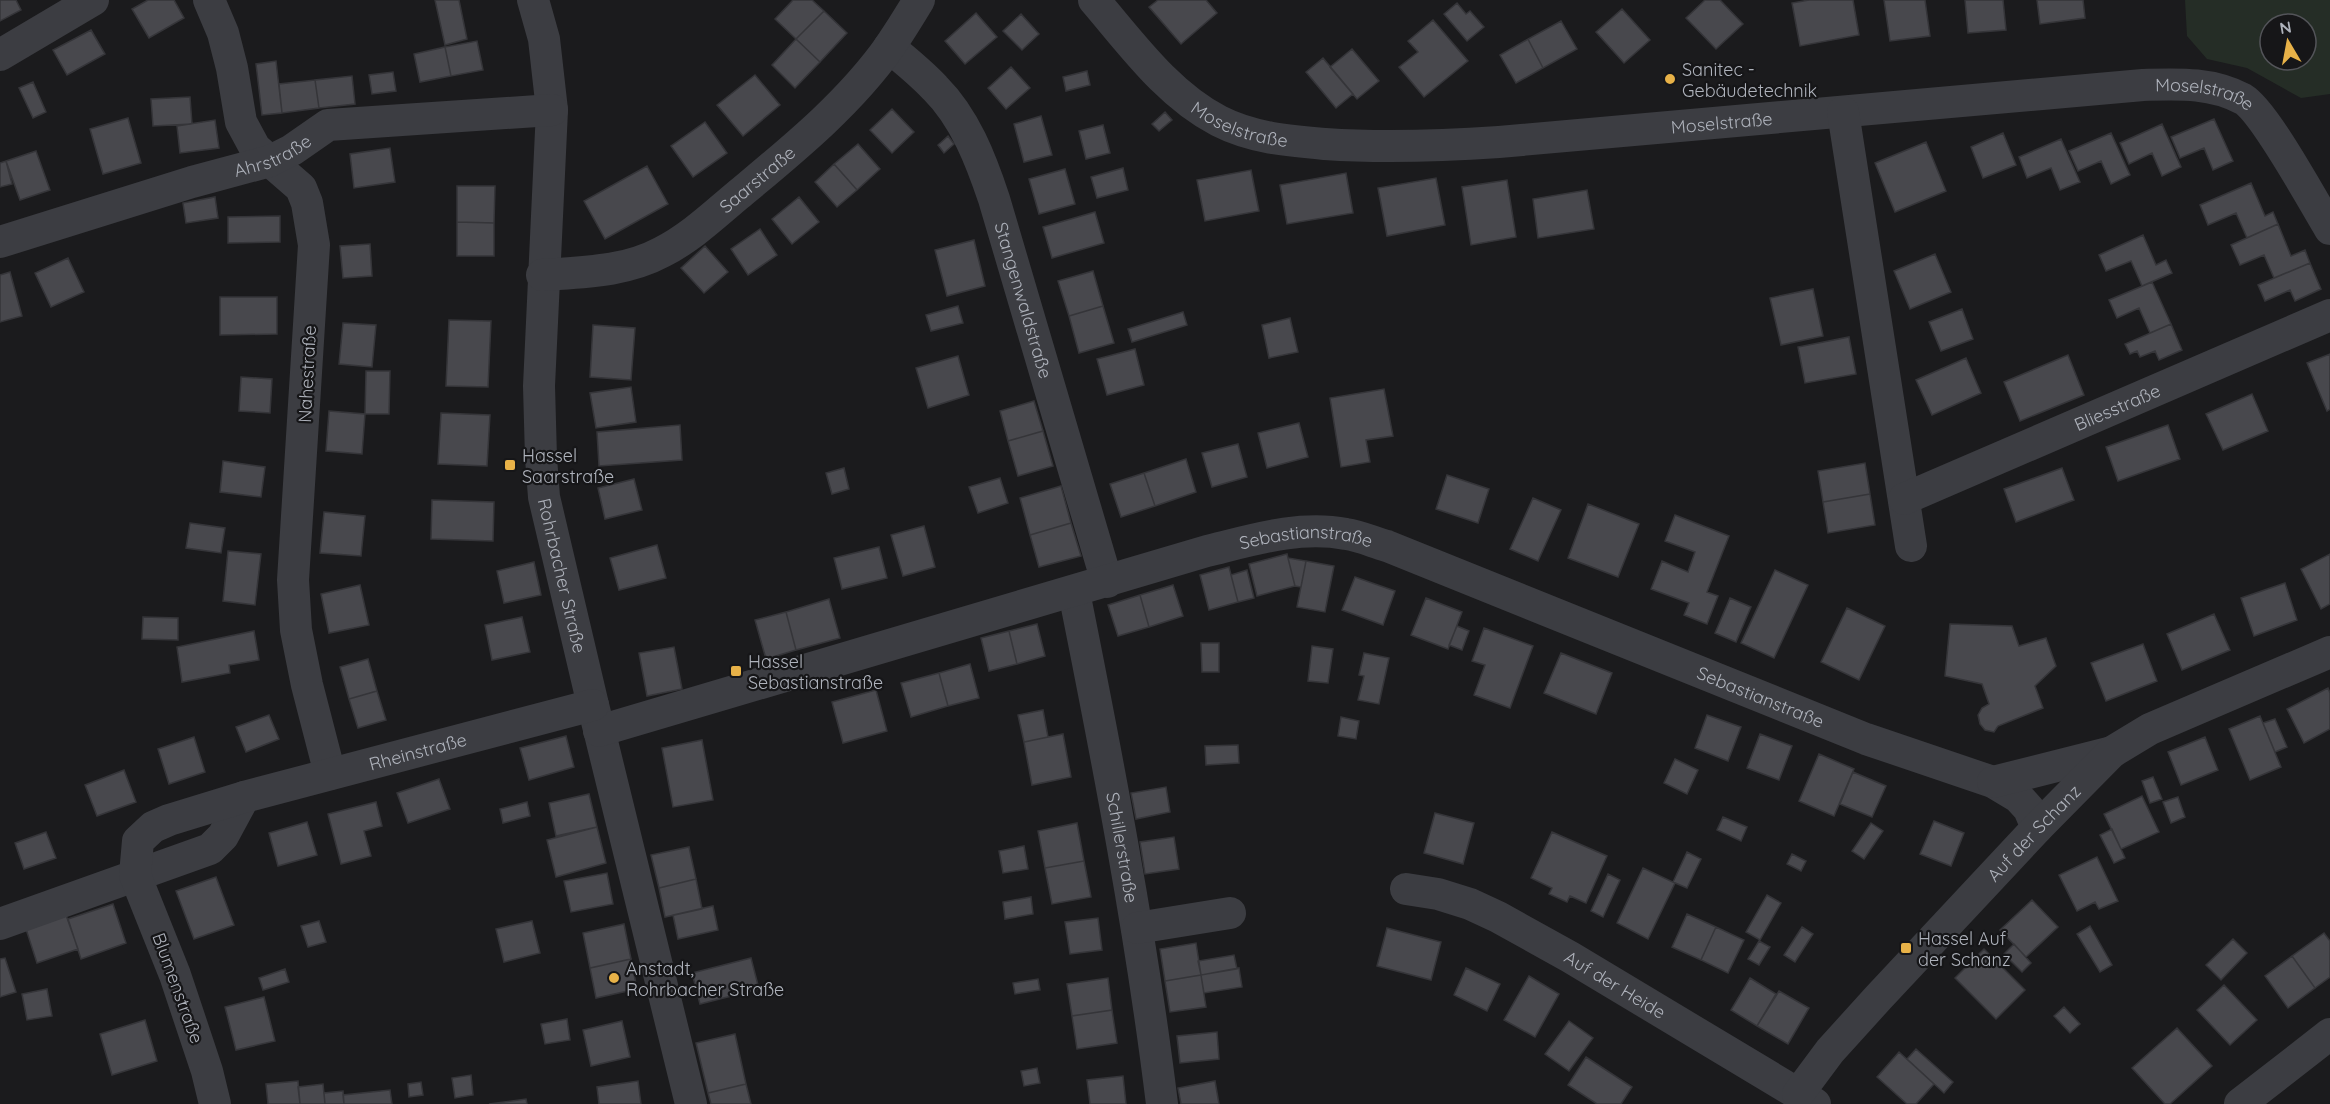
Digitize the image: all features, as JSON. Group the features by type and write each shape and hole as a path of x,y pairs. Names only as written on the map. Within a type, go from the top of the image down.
{"street":[{"path":"0,55 93,0"},
{"name":"Nahestraße","path":"209,0 223,33 232,68 241,122 255,148 301,188 307,203 314,245 293,580 296,630 307,685 330,774"},
{"name":"Rohrbacher Straße","path":"533,0 544,39 552,110 542,275 539,386 544,496 691,1104"},
{"name":"Saarstraße","path":"542,275 596,271 630,265 661,253 688,236 787,154 825,118 890,47 920,0"},
{"name":"Moselstraße","path":"1094,0 1147,63 1181,95 1217,120 1247,133 1288,141 1369,147 1429,147 2143,86 2193,84 2220,89 2245,100 2262,118 2330,229"},
{"name":"Stangenwaldstraße","path":"890,47 936,88 960,121 980,158 1107,582"},
{"name":"Ahrstraße","path":"0,242 192,182 270,161 292,150 328,125 552,110"},
{"path":"1843,112 1911,546"},
{"name":"Bliesstraße","path":"1904,499 2330,315"},
{"name":"Sebastianstraße","path":"596,718 1074,592 1207,551 1263,537 1310,530 1346,534 1387,546 1866,739 1993,782 2018,797 2029,809 2037,828"},
{"name":"Schillerstraße","path":"1074,592 1107,758 1137,928 1162,1104"},
{"name":"Auf der Schanz","path":"1806,1099 1830,1051 2037,828 2112,752 2150,729 2330,652"},
{"name":"Rheinstraße","path":"135,875 138,841 153,827 169,820 330,774 596,718"},
{"path":"1993,782 2112,752"},
{"path":"0,924 210,849 223,836 244,797"},
{"name":"Blumenstraße","path":"135,875 175,975 207,1071 215,1104"},
{"name":"Auf der Heide","path":"1406,889 1438,894 1470,904 1498,917 1570,957 1806,1099"},
{"path":"1137,928 1230,913"},
{"path":"2240,1104 2330,1034"}],"shaded area":[{"path":"2185,0 2330,0 2330,94 2301,98 2247,68 2207,59 2187,36"}],"building":[{"path":"0,0 16,0 21,10 0,21"},
{"path":"148,0 174,0 184,18 149,38 132,9"},
{"path":"435,0 459,0 467,39 445,45"},
{"path":"793,0 812,0 824,11 796,39 775,19"},
{"path":"1158,0 1206,0 1217,13 1181,44 1149,7"},
{"path":"1705,0 1720,0 1743,24 1716,49 1686,18"},
{"path":"1809,0 1853,0 1859,35 1800,46 1792,3"},
{"path":"1884,0 1925,0 1930,36 1890,41"},
{"path":"1965,0 2003,0 2006,30 1968,33"},
{"path":"2037,0 2083,0 2085,18 2040,24"},
{"path":"1457,3 1466,14 1470,11 1484,27 1467,41 1444,14"},
{"path":"1622,9 1650,40 1624,63 1596,32"},
{"path":"824,11 847,33 820,62 796,39"},
{"path":"976,13 997,37 965,64 945,41"},
{"path":"1021,14 1039,34 1022,50 1003,31"},
{"path":"1433,20 1468,61 1424,97 1399,67 1418,52 1408,41"},
{"path":"1561,21 1577,49 1543,68 1528,39"},
{"path":"91,30 105,54 67,75 53,50"},
{"path":"796,39 820,62 795,88 772,65"},
{"path":"1528,39 1543,68 1516,83 1500,55"},
{"path":"477,41 483,70 451,76 445,47"},
{"path":"445,47 451,76 420,82 414,54"},
{"path":"1352,49 1379,81 1357,99 1330,67"},
{"path":"1323,58 1353,94 1336,108 1306,72"},
{"path":"276,61 282,113 262,115 256,64"},
{"path":"1011,67 1030,88 1006,109 988,88"},
{"path":"1087,71 1090,85 1066,91 1063,77"},
{"path":"393,72 396,91 372,94 369,75"},
{"path":"755,75 780,105 743,136 717,105"},
{"path":"352,76 355,104 319,108 315,80"},
{"path":"315,80 319,108 282,113 279,84"},
{"path":"33,82 46,112 33,118 19,88"},
{"path":"190,97 192,124 153,126 151,99"},
{"path":"892,109 914,132 892,153 870,130"},
{"path":"1165,112 1172,120 1159,131 1152,124"},
{"path":"1041,116 1052,155 1024,162 1014,124"},
{"path":"128,118 141,163 103,174 90,129"},
{"path":"2214,119 2233,161 2213,170 2204,148 2180,158 2171,137"},
{"path":"215,120 219,148 180,153 177,126"},
{"path":"705,122 727,153 693,177 671,146"},
{"path":"2162,124 2181,167 2162,176 2152,153 2129,164 2120,143"},
{"path":"1103,125 1110,153 1086,159 1079,131"},
{"path":"2003,133 2016,165 1983,178 1971,147"},
{"path":"2111,133 2130,175 2111,184 2101,161 2078,171 2069,151"},
{"path":"948,136 954,144 944,153 938,145"},
{"path":"2061,139 2080,182 2060,190 2051,168 2027,178 2019,157"},
{"path":"1926,142 1946,191 1895,212 1875,163"},
{"path":"858,144 880,169 857,190 834,164"},
{"path":"390,148 395,182 354,188 350,154"},
{"path":"36,151 50,190 20,200 6,161"},
{"path":"6,161 12,184 0,187 0,163"},
{"path":"834,164 857,190 837,207 815,182"},
{"path":"647,166 668,204 605,239 584,201"},
{"path":"1123,168 1128,190 1097,198 1091,177"},
{"path":"1065,169 1075,204 1039,214 1029,179"},
{"path":"1251,170 1259,211 1205,221 1197,180"},
{"path":"1346,173 1353,213 1287,224 1280,185"},
{"path":"1436,178 1445,225 1387,236 1378,188"},
{"path":"1507,180 1516,237 1471,245 1462,187"},
{"path":"2251,183 2265,216 2273,212 2278,224 2247,238 2236,213 2208,225 2200,205"},
{"path":"457,186 495,186 494,223 457,222"},
{"path":"1587,190 1594,229 1538,238 1533,199"},
{"path":"215,197 218,218 186,223 183,203"},
{"path":"799,197 819,222 792,244 772,219"},
{"path":"1095,212 1104,243 1052,258 1043,227"},
{"path":"280,216 280,242 228,243 228,217"},
{"path":"457,222 494,223 494,256 457,256"},
{"path":"2278,224 2291,256 2305,250 2310,263 2274,278 2264,255 2240,265 2231,245"},
{"path":"760,229 777,255 748,275 731,249"},
{"path":"2143,235 2156,265 2166,260 2172,273 2142,286 2131,261 2106,271 2099,255"},
{"path":"974,240 985,286 947,296 935,250"},
{"path":"370,244 372,276 343,278 340,246"},
{"path":"705,246 728,272 704,293 681,268"},
{"path":"1935,254 1951,292 1910,309 1894,271"},
{"path":"68,258 84,292 51,307 35,273"},
{"path":"2310,263 2321,289 2295,301 2290,290 2265,301 2258,285"},
{"path":"1093,271 1103,306 1069,316 1058,281"},
{"path":"10,272 22,316 0,322 0,275"},
{"path":"2152,282 2171,324 2150,333 2139,308 2117,318 2109,300"},
{"path":"1813,289 1823,336 1781,345 1770,298"},
{"path":"220,297 277,297 277,334 220,335"},
{"path":"958,306 963,323 931,331 926,315"},
{"path":"1103,306 1114,343 1079,353 1069,316"},
{"path":"1962,309 1973,339 1941,351 1929,322"},
{"path":"1183,312 1187,325 1132,342 1128,329"},
{"path":"1290,318 1298,352 1269,358 1262,325"},
{"path":"449,320 491,321 488,387 446,386"},
{"path":"343,323 376,325 372,367 339,364"},
{"path":"2171,324 2182,350 2159,360 2155,351 2140,357 2137,351 2130,354 2125,344"},
{"path":"593,325 635,328 631,380 590,377"},
{"path":"1849,337 1856,374 1805,383 1798,347"},
{"path":"1135,349 1144,385 1107,395 1097,359"},
{"path":"2330,354 2330,409 2327,411 2307,363"},
{"path":"2068,355 2084,395 2020,421 2004,382"},
{"path":"958,356 969,395 928,408 916,368"},
{"path":"1966,358 1981,393 1932,415 1916,380"},
{"path":"366,371 390,371 389,414 365,414"},
{"path":"241,377 272,379 270,413 239,411"},
{"path":"631,387 636,422 596,428 590,393"},
{"path":"1384,389 1393,436 1366,440 1370,462 1341,467 1330,398"},
{"path":"2252,394 2268,431 2223,450 2206,414"},
{"path":"1034,401 1043,431 1008,441 1000,411"},
{"path":"329,411 365,414 362,454 326,451"},
{"path":"441,413 490,415 487,466 438,464"},
{"path":"1299,423 1308,457 1267,468 1258,433"},
{"path":"680,425 682,460 599,466 597,432"},
{"path":"2168,425 2180,459 2118,481 2106,447"},
{"path":"1043,431 1053,466 1018,476 1008,441"},
{"path":"1238,444 1247,477 1212,487 1202,453"},
{"path":"1186,459 1196,492 1155,506 1144,473"},
{"path":"223,461 265,467 261,497 220,492"},
{"path":"1865,463 1870,494 1823,502 1818,471"},
{"path":"844,468 849,489 832,494 826,473"},
{"path":"2062,468 2074,500 2016,522 2004,489"},
{"path":"1144,473 1155,506 1121,517 1110,484"},
{"path":"1447,475 1489,489 1478,523 1436,509"},
{"path":"1000,478 1008,503 978,513 969,487"},
{"path":"634,479 642,510 605,519 598,488"},
{"path":"1061,486 1071,523 1030,535 1020,498"},
{"path":"1870,494 1875,525 1828,533 1823,502"},
{"path":"1533,498 1561,510 1538,561 1510,549"},
{"path":"432,500 494,502 493,541 431,539"},
{"path":"1588,504 1639,524 1618,577 1568,558"},
{"path":"324,512 365,516 361,556 320,553"},
{"path":"1675,515 1729,536 1707,592 1718,596 1707,624 1684,615 1689,603 1651,589 1662,561 1688,572 1695,552 1665,541"},
{"path":"190,523 225,528 221,553 186,548"},
{"path":"1071,523 1081,556 1039,567 1030,535"},
{"path":"924,526 935,567 903,576 891,535"},
{"path":"657,545 666,578 619,590 610,558"},
{"path":"879,547 887,578 842,589 834,558"},
{"path":"228,551 261,554 255,605 223,601"},
{"path":"1287,554 1295,586 1257,596 1249,564"},
{"path":"2330,554 2330,604 2321,609 2301,569"},
{"path":"1288,558 1306,561 1301,587 1295,586"},
{"path":"1306,561 1334,566 1325,612 1297,607"},
{"path":"534,562 541,595 504,603 497,571"},
{"path":"1229,567 1238,602 1209,610 1200,575"},
{"path":"1247,570 1254,598 1238,602 1231,575"},
{"path":"1775,570 1808,585 1774,658 1741,643"},
{"path":"1355,577 1395,591 1383,625 1342,610"},
{"path":"2285,583 2297,620 2254,636 2241,598"},
{"path":"360,585 369,625 329,633 321,594"},
{"path":"1173,585 1183,616 1149,627 1140,595"},
{"path":"1140,595 1149,627 1118,636 1108,605"},
{"path":"1426,598 1462,612 1448,649 1411,635"},
{"path":"1730,598 1751,607 1736,642 1715,633"},
{"path":"829,599 840,638 796,650 786,612"},
{"path":"1847,608 1885,626 1859,680 1821,662"},
{"path":"786,612 796,650 766,659 755,620"},
{"path":"2214,614 2230,650 2182,670 2167,634"},
{"path":"143,617 178,618 178,640 142,639"},
{"path":"522,617 530,652 492,660 485,625"},
{"path":"1037,624 1045,656 1017,664 1009,631"},
{"path":"1950,624 2012,626 2019,646 2046,638 2056,666 2035,686 2043,708 1998,726 1994,732 1985,730 1980,724 1978,715 1982,708 1989,704 1982,684 1945,676"},
{"path":"1457,626 1469,631 1462,650 1449,645"},
{"path":"1484,628 1533,646 1510,708 1474,695 1485,665 1472,661"},
{"path":"254,631 259,660 229,665 230,673 182,682 177,647"},
{"path":"1009,631 1017,664 989,671 981,638"},
{"path":"1201,643 1219,643 1219,672 1202,672"},
{"path":"2143,644 2157,681 2106,701 2091,663"},
{"path":"1312,646 1333,649 1328,683 1308,681"},
{"path":"674,647 682,689 647,696 639,653"},
{"path":"1364,653 1389,658 1379,704 1358,700 1364,676 1359,675"},
{"path":"1561,653 1612,673 1596,714 1544,693"},
{"path":"368,659 377,691 349,699 340,667"},
{"path":"970,664 979,698 948,706 939,673"},
{"path":"939,673 948,706 911,717 901,683"},
{"path":"2328,688 2330,729 2304,743 2287,709"},
{"path":"876,690 887,731 843,743 832,702"},
{"path":"377,691 386,720 358,728 349,699"},
{"path":"1043,710 1048,737 1024,742 1018,715"},
{"path":"269,715 279,739 246,752 236,727"},
{"path":"1707,715 1741,727 1728,761 1695,748"},
{"path":"2260,716 2281,767 2250,780 2229,729"},
{"path":"1341,717 1359,721 1356,739 1338,736"},
{"path":"2275,719 2287,747 2275,752 2263,723"},
{"path":"1063,734 1071,777 1032,785 1024,742"},
{"path":"1760,734 1792,746 1779,780 1747,768"},
{"path":"566,736 574,767 529,780 520,748"},
{"path":"194,737 205,772 169,784 158,749"},
{"path":"2205,737 2218,770 2181,785 2168,752"},
{"path":"702,740 713,800 673,807 662,748"},
{"path":"1238,745 1239,763 1206,765 1205,746"},
{"path":"1819,754 1854,769 1834,816 1799,801"},
{"path":"1675,759 1698,770 1687,794 1664,783"},
{"path":"124,770 136,802 97,816 85,785"},
{"path":"1853,772 1886,786 1872,817 1840,804"},
{"path":"2153,777 2162,799 2150,803 2142,781"},
{"path":"439,779 450,809 408,823 397,793"},
{"path":"1166,787 1170,812 1136,819 1131,793"},
{"path":"589,794 597,827 556,836 549,803"},
{"path":"2142,796 2159,832 2121,849 2104,814"},
{"path":"2178,797 2185,817 2171,823 2163,802"},
{"path":"376,802 382,826 364,831 371,856 341,864 328,814"},
{"path":"527,802 530,816 503,823 500,809"},
{"path":"1435,813 1474,823 1463,864 1424,853"},
{"path":"1723,817 1747,827 1741,841 1717,830"},
{"path":"1934,821 1964,833 1951,866 1920,854"},
{"path":"307,822 317,855 278,866 269,833"},
{"path":"1077,823 1084,861 1045,868 1038,831"},
{"path":"1871,823 1883,831 1864,859 1852,851"},
{"path":"597,827 606,863 556,877 547,840"},
{"path":"2112,829 2125,858 2114,863 2100,835"},
{"path":"46,832 56,858 24,869 15,843"},
{"path":"1552,832 1607,856 1586,903 1570,896 1567,902 1549,894 1552,888 1531,878"},
{"path":"1174,837 1179,869 1145,874 1140,842"},
{"path":"1024,846 1028,869 1003,873 999,851"},
{"path":"689,847 696,879 659,888 651,855"},
{"path":"1687,852 1701,859 1687,888 1673,882"},
{"path":"1792,854 1806,861 1801,871 1787,864"},
{"path":"2097,857 2118,901 2099,909 2095,902 2077,911 2059,875"},
{"path":"1084,861 1091,897 1052,904 1045,868"},
{"path":"1643,868 1675,883 1648,939 1617,923"},
{"path":"607,873 613,904 571,912 564,881"},
{"path":"1608,874 1620,880 1603,917 1591,911"},
{"path":"216,877 234,925 194,939 176,891"},
{"path":"696,879 702,909 665,917 659,888"},
{"path":"1767,895 1781,903 1760,940 1746,932"},
{"path":"1031,897 1033,914 1005,919 1003,902"},
{"path":"2032,900 2058,927 2026,957 2000,930"},
{"path":"113,904 126,943 81,959 68,919"},
{"path":"713,906 718,930 678,939 673,915"},
{"path":"1687,914 1716,927 1701,960 1672,947"},
{"path":"66,915 78,949 37,963 26,929"},
{"path":"1098,918 1102,950 1070,954 1065,922"},
{"path":"319,921 326,942 308,947 301,926"},
{"path":"532,921 540,953 504,962 496,929"},
{"path":"624,924 631,959 590,968 583,933"},
{"path":"2090,926 2112,965 2100,972 2077,934"},
{"path":"1716,927 1744,940 1728,973 1701,960"},
{"path":"1802,927 1813,934 1795,962 1784,955"},
{"path":"1387,928 1441,942 1431,980 1377,966"},
{"path":"2324,933 2330,941 2330,977 2315,988 2292,956"},
{"path":"2233,939 2247,953 2221,980 2206,965"},
{"path":"1759,941 1770,947 1759,965 1748,959"},
{"path":"1196,943 1201,975 1165,981 1160,949"},
{"path":"2014,944 2031,963 2022,972 2004,954"},
{"path":"1984,949 2025,990 1996,1019 1955,978"},
{"path":"1234,955 1237,969 1201,975 1198,961"},
{"path":"2292,956 2315,988 2288,1008 2265,976"},
{"path":"5,958 16,992 0,997 0,959"},
{"path":"751,958 759,989 700,1004 692,973"},
{"name":"Anstadt, Rohrbacher Straße","path":"631,959 637,989 596,998 590,968"},
{"path":"1239,968 1242,987 1204,993 1201,975"},
{"path":"1466,968 1500,984 1487,1011 1454,995"},
{"path":"285,969 289,982 263,990 259,978"},
{"path":"1201,975 1206,1007 1170,1012 1165,981"},
{"path":"1529,976 1559,994 1535,1037 1504,1020"},
{"path":"1108,978 1112,1010 1072,1016 1067,984"},
{"path":"1750,978 1776,994 1757,1026 1731,1010"},
{"path":"1038,979 1040,990 1015,994 1013,983"},
{"path":"2224,985 2257,1020 2230,1045 2197,1010"},
{"path":"47,989 52,1016 27,1020 22,994"},
{"path":"1779,991 1809,1008 1788,1044 1757,1026"},
{"path":"264,997 275,1041 236,1050 225,1007"},
{"path":"2064,1007 2080,1024 2070,1033 2054,1016"},
{"path":"1112,1010 1117,1043 1077,1049 1072,1016"},
{"path":"567,1019 570,1040 545,1044 541,1024"},
{"path":"145,1020 157,1061 112,1075 100,1034"},
{"path":"622,1021 630,1057 591,1066 583,1030"},
{"path":"1569,1021 1593,1038 1569,1071 1545,1054"},
{"path":"2177,1028 2212,1066 2170,1104 2165,1104 2132,1068"},
{"path":"1217,1032 1219,1059 1180,1063 1177,1036"},
{"path":"735,1034 746,1084 708,1093 696,1043"},
{"path":"1916,1049 1953,1082 1944,1093 1907,1059"},
{"path":"1899,1052 1934,1084 1916,1104 1907,1104 1877,1077"},
{"path":"1586,1057 1632,1087 1621,1104 1597,1104 1568,1085"},
{"path":"1037,1068 1040,1083 1024,1086 1021,1071"},
{"path":"471,1075 473,1095 455,1098 452,1078"},
{"path":"1123,1076 1126,1104 1090,1104 1087,1080"},
{"path":"298,1081 300,1104 268,1104 266,1084"},
{"path":"638,1081 641,1104 599,1104 597,1087"},
{"path":"1215,1081 1219,1104 1181,1104 1178,1088"},
{"path":"421,1082 423,1095 409,1097 408,1084"},
{"path":"323,1084 325,1104 300,1104 298,1087"},
{"path":"746,1084 751,1104 711,1104 708,1093"},
{"path":"390,1090 392,1104 344,1104 343,1095"},
{"path":"343,1091 344,1104 325,1104 324,1093"},
{"path":"526,1099 527,1104 489,1104"}],"place":[{"name":"Sanitec - Gebäudetechnik","path":"1670,79"},
{"name":"Hassel Saarstraße","path":"510,465"},
{"name":"Hassel Sebastianstraße","path":"736,671"},
{"name":"Hassel Auf der Schanz","path":"1906,948"},
{"name":"Anstadt, Rohrbacher Straße","path":"614,978"}]}
